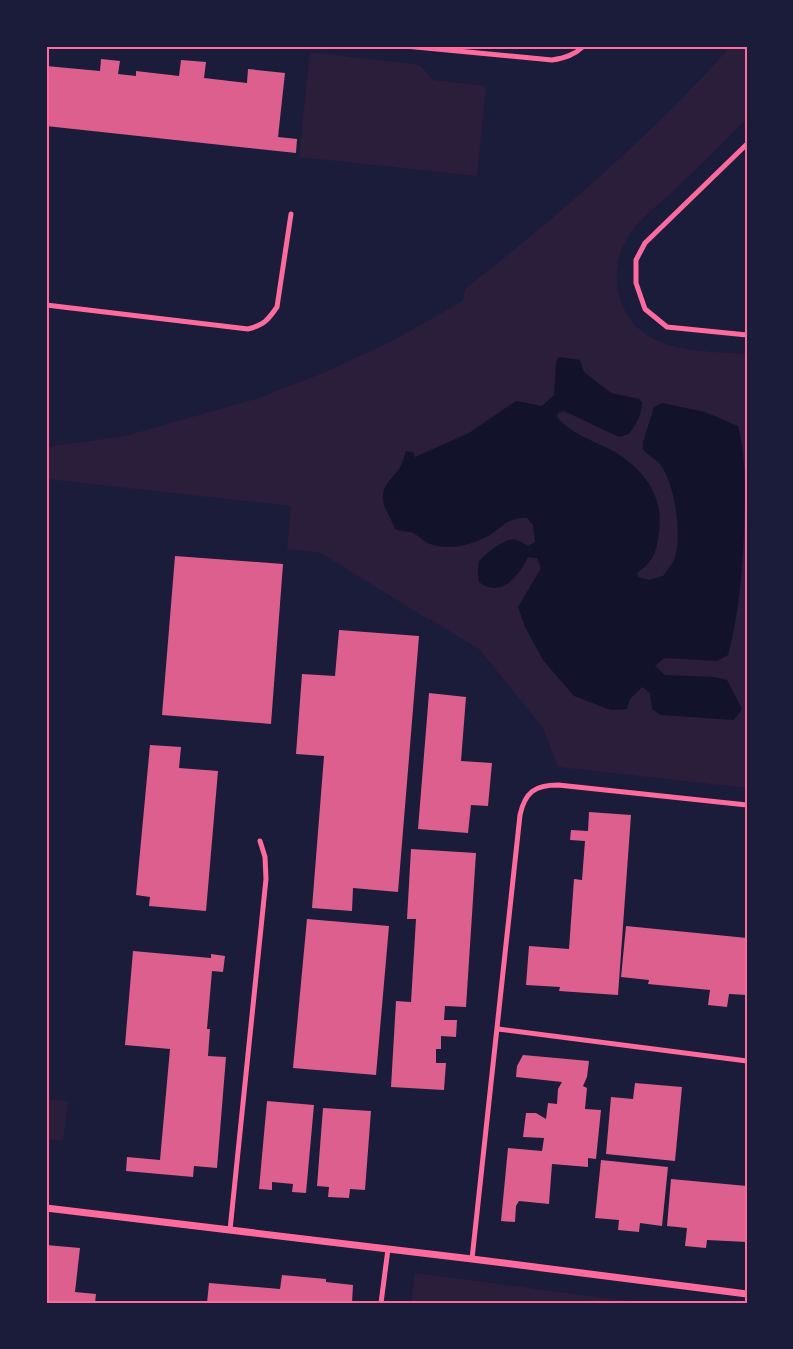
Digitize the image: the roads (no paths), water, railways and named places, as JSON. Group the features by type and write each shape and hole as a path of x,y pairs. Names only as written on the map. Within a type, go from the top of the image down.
{"street":[{"path":"405,46 552,60 576,53 584,46"},
{"path":"747,144 645,243 636,260 636,283 645,309 667,327 747,335"},
{"path":"46,305 248,329 260,326 269,319 277,306 291,214"},
{"path":"472,1259 522,806 531,792 545,785 747,805"},
{"path":"230,1230 266,879 265,857 260,841"},
{"path":"498,1030 747,1061"},
{"path":"46,1208 747,1294"},
{"path":"382,1303 388,1249"}]}
